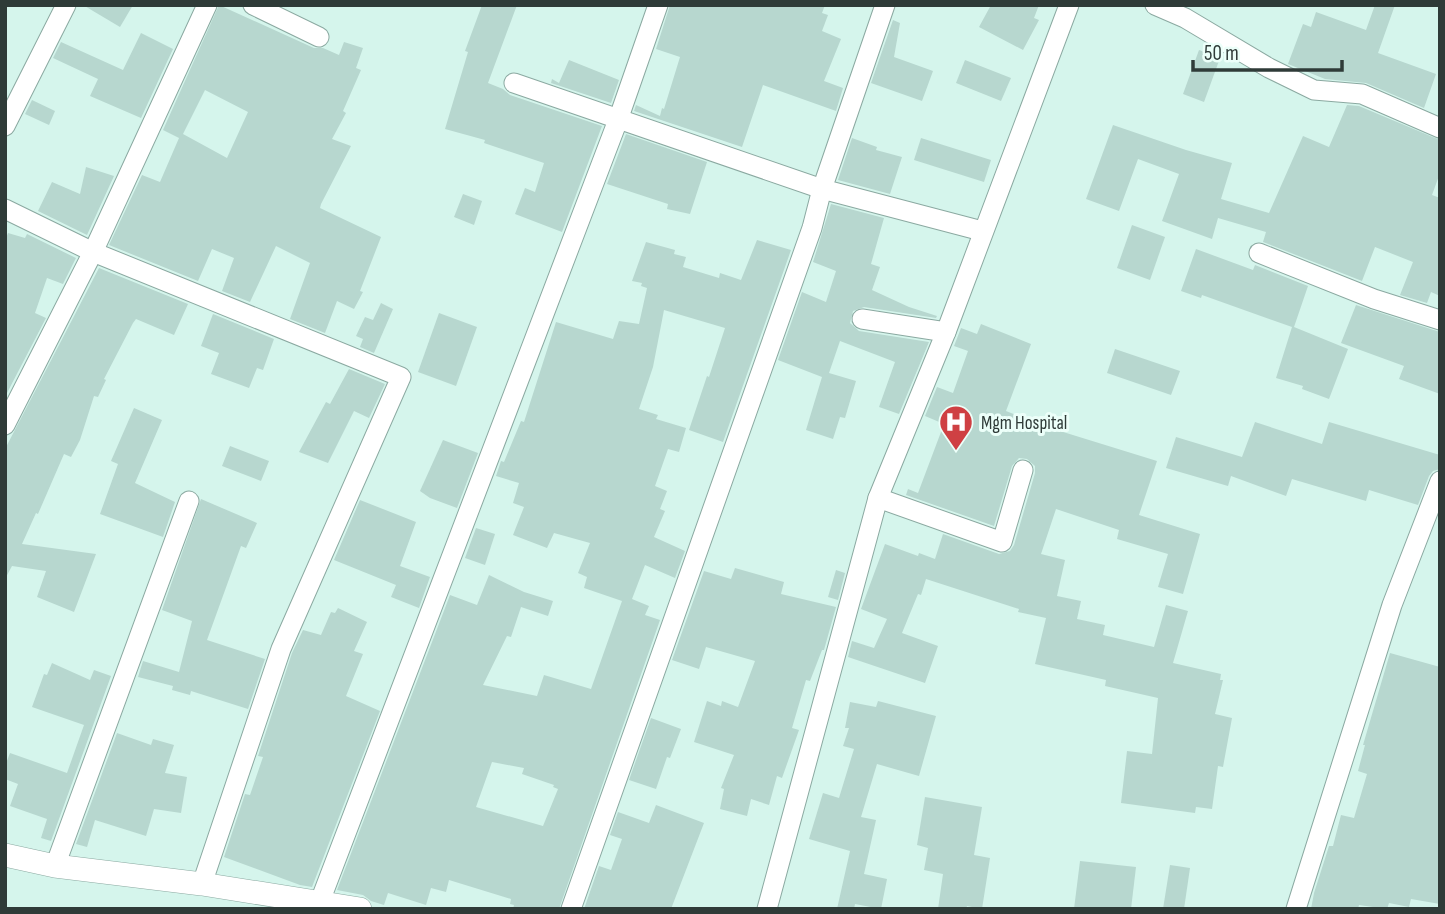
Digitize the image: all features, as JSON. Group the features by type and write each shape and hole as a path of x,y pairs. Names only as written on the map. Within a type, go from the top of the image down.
{"street":[{"path":"6,123 66,5"},
{"path":"5,425 93,252 207,5"},
{"path":"253,5 319,37"},
{"path":"319,904 618,120 658,5"},
{"path":"571,909 807,241 885,5"},
{"path":"767,909 878,498 946,332 1069,5"},
{"path":"1155,5 1185,18 1269,68 1314,90 1362,94 1440,128"},
{"path":"514,83 822,189 982,231"},
{"path":"5,209 93,252 401,377 281,649 202,884"},
{"path":"1259,253 1374,299 1440,320"},
{"path":"862,319 946,332"},
{"path":"878,498 1002,542 1023,470"},
{"path":"1296,909 1392,605 1440,481"},
{"path":"55,866 189,501"},
{"path":"5,855 55,866 202,884 360,909"}],"building":[{"path":"83,5 133,5 120,27"},
{"path":"219,5 314,48 323,48 339,55 344,42 363,48 356,68 361,70 343,111 346,113 332,139 351,146 320,208 381,237 360,291 363,292 354,309 337,301 325,333 290,319 310,263 276,246 250,302 222,291 234,258 212,249 198,281 109,245 142,175 160,182 179,138 163,130","holes":["205,90 248,112 227,158 183,134"]},
{"path":"482,5 517,5 488,83 510,95 602,126 562,232 515,214 525,188 535,192 544,163 484,143 485,140 445,129 468,52 465,51"},
{"path":"670,5 825,5 822,13 828,15 822,31 841,39 824,81 843,88 836,111 763,85 742,147 634,111 636,105 660,116 662,108 664,109 680,57 656,49"},
{"path":"991,5 1039,5 1034,18 1039,20 1023,50 979,27"},
{"path":"1375,5 1395,5 1378,53 1436,74 1424,108 1366,83 1325,79 1288,64 1303,24 1311,27 1316,12 1366,30"},
{"path":"893,20 900,23 894,57 933,71 922,101 871,83"},
{"path":"141,33 173,49 141,118 90,96 98,79 53,58 61,42 123,70"},
{"path":"1199,50 1220,58 1204,102 1183,94"},
{"path":"569,60 619,80 611,103 551,83 552,79 559,83"},
{"path":"965,60 1011,78 1001,101 956,83"},
{"path":"32,100 55,111 49,125 25,114"},
{"path":"1347,105 1359,106 1440,140 1440,173 1432,195 1440,198 1440,296 1431,292 1427,303 1400,295 1413,262 1375,247 1362,281 1263,242 1266,232 1218,218 1212,239 1162,221 1179,174 1138,159 1119,211 1086,199 1113,125 1232,163 1221,199 1269,213 1303,136 1329,147"},
{"path":"626,134 707,162 690,214 667,209 668,204 607,184"},
{"path":"852,138 877,147 876,150 902,157 890,194 838,180"},
{"path":"921,138 991,160 984,182 914,160"},
{"path":"86,167 114,176 87,235 38,211 52,182 80,194"},
{"path":"463,194 482,201 474,225 454,217"},
{"path":"831,204 884,218 871,264 880,267 872,290 937,316 936,318 864,307 853,311 850,323 859,331 929,342 899,414 879,407 895,362 840,341 829,373 856,381 845,418 840,417 833,439 806,430 822,377 778,360 802,292 826,302 836,271 813,262"},
{"path":"1132,225 1165,237 1150,280 1117,268"},
{"path":"8,233 25,238 27,234 76,258 63,284 47,278 35,313 46,318 7,393 5,241"},
{"path":"757,240 791,250 723,442 689,430 725,328 664,310 653,367 639,409 658,415 656,419 686,428 679,452 668,449 655,486 667,491 660,509 665,511 654,537 685,551 675,578 645,565 632,599 649,606 645,615 660,620 559,909 513,909 511,899 449,880 446,892 431,888 426,905 388,893 384,905 363,895 337,890 450,595 477,605 489,575 524,592 553,601 548,616 521,607 511,637 507,636 483,685 537,696 544,675 591,689 622,601 584,588 587,577 578,573 590,543 554,533 547,548 513,535 524,507 513,503 519,483 496,476 521,421 524,422 556,322 613,339 619,321 639,324 647,288 641,286 642,283 632,281 646,242 675,250 674,254 686,257 683,267 719,278 720,273 741,280","holes":["492,762 524,768 522,774 554,785 553,787 558,789 543,826 476,807"]},
{"path":"1196,249 1253,270 1255,265 1308,286 1294,327 1348,349 1329,399 1302,389 1303,386 1276,378 1292,327 1202,295 1201,298 1181,291"},
{"path":"99,268 188,304 174,335 136,319 133,323 104,379 106,380 98,397 94,396 80,440 71,457 64,454 22,544 96,554 74,612 37,597 46,571 12,566 5,579 5,449"},
{"path":"381,303 393,309 374,353 360,347 363,339 356,336 365,317 373,320"},
{"path":"1356,305 1440,332 1440,394 1399,379 1404,366 1341,343"},
{"path":"439,313 477,327 456,386 418,372"},
{"path":"213,314 274,339 263,370 257,368 249,388 211,374 219,353 201,346"},
{"path":"981,324 1031,344 1006,411 1047,427 1157,461 1139,515 1200,534 1183,594 1158,587 1168,554 1117,539 1119,530 1056,509 1041,554 1065,560 1057,596 1081,601 1077,619 1105,625 1103,635 1154,647 1166,605 1188,611 1173,663 1221,674 1220,680 1223,680 1215,714 1232,718 1223,767 1218,766 1212,809 1196,807 1195,813 1121,803 1127,751 1152,754 1158,698 1105,686 1106,680 1035,664 1046,618 1018,612 1019,609 926,579 902,633 938,646 925,683 848,657 852,641 874,648 887,619 861,609 885,544 935,559 943,534 999,554 1010,551 1014,545 1035,473 1035,466 1027,459 1019,458 1012,466 994,526 906,495 908,489 918,493 944,424 925,416 937,387 953,393 968,351 954,346 961,328 977,334"},
{"path":"1115,349 1180,371 1171,395 1107,373"},
{"path":"349,369 385,384 369,418 354,411 328,463 299,452 326,402 330,404"},
{"path":"134,408 162,420 135,483 175,502 163,537 100,514 118,464 111,461"},
{"path":"1255,422 1322,444 1329,422 1440,455 1440,469 1429,476 1418,505 1369,490 1366,501 1292,479 1286,496 1231,476 1228,486 1166,468 1176,437 1242,457"},
{"path":"443,440 478,453 457,508 430,498 420,491"},
{"path":"230,446 269,461 261,481 222,466"},
{"path":"201,499 257,523 246,548 241,546 207,640 265,659 248,709 191,691 190,695 172,690 173,686 138,677 143,661 179,672 192,621 162,610"},
{"path":"360,500 416,522 400,566 430,577 419,608 391,597 396,585 334,560"},
{"path":"476,528 495,534 485,565 465,558"},
{"path":"735,568 784,582 781,594 836,607 824,650 810,681 806,680 792,728 799,730 782,778 777,776 769,805 751,799 747,816 720,809 724,789 721,788 734,755 694,742 707,701 721,706 722,701 738,707 755,661 706,647 699,669 672,660 704,571 731,579"},
{"path":"836,570 845,573 838,600 828,597"},
{"path":"338,608 367,622 354,651 363,654 346,696 380,711 312,887 224,857 245,794 250,795 263,757 258,756 292,653 303,630 321,635 331,612 335,613"},
{"path":"1390,653 1440,667 1440,904 1411,899 1409,907 1389,903 1387,909 1359,905 1358,909 1311,909 1341,815 1354,818 1367,774 1358,771 1363,745"},
{"path":"52,663 90,680 94,670 111,676 51,841 41,838 47,819 10,806 18,784 5,779 5,766 10,753 67,773 84,725 32,707 44,674 47,675"},
{"path":"878,701 936,716 919,776 877,764 861,817 876,820 864,874 887,879 881,909 855,904 854,909 837,909 850,851 809,839 823,793 839,798 854,749 843,746 849,728 845,728 850,702 876,707"},
{"path":"651,718 681,729 670,758 667,757 656,789 629,780"},
{"path":"117,733 151,745 153,739 174,745 165,773 187,777 181,813 154,809 146,836 95,820 87,847 76,844"},
{"path":"925,797 982,807 974,855 990,858 982,909 967,906 966,909 938,909 943,874 924,870 928,848 917,845"},
{"path":"656,805 704,823 671,909 584,909 599,866 611,870 622,839 610,835 618,812 649,823"},
{"path":"1080,861 1136,867 1131,909 1074,909"},
{"path":"1170,865 1190,868 1184,909 1163,909"}],"place":[{"name":"Mgm Hospital","path":"956,452"}]}
